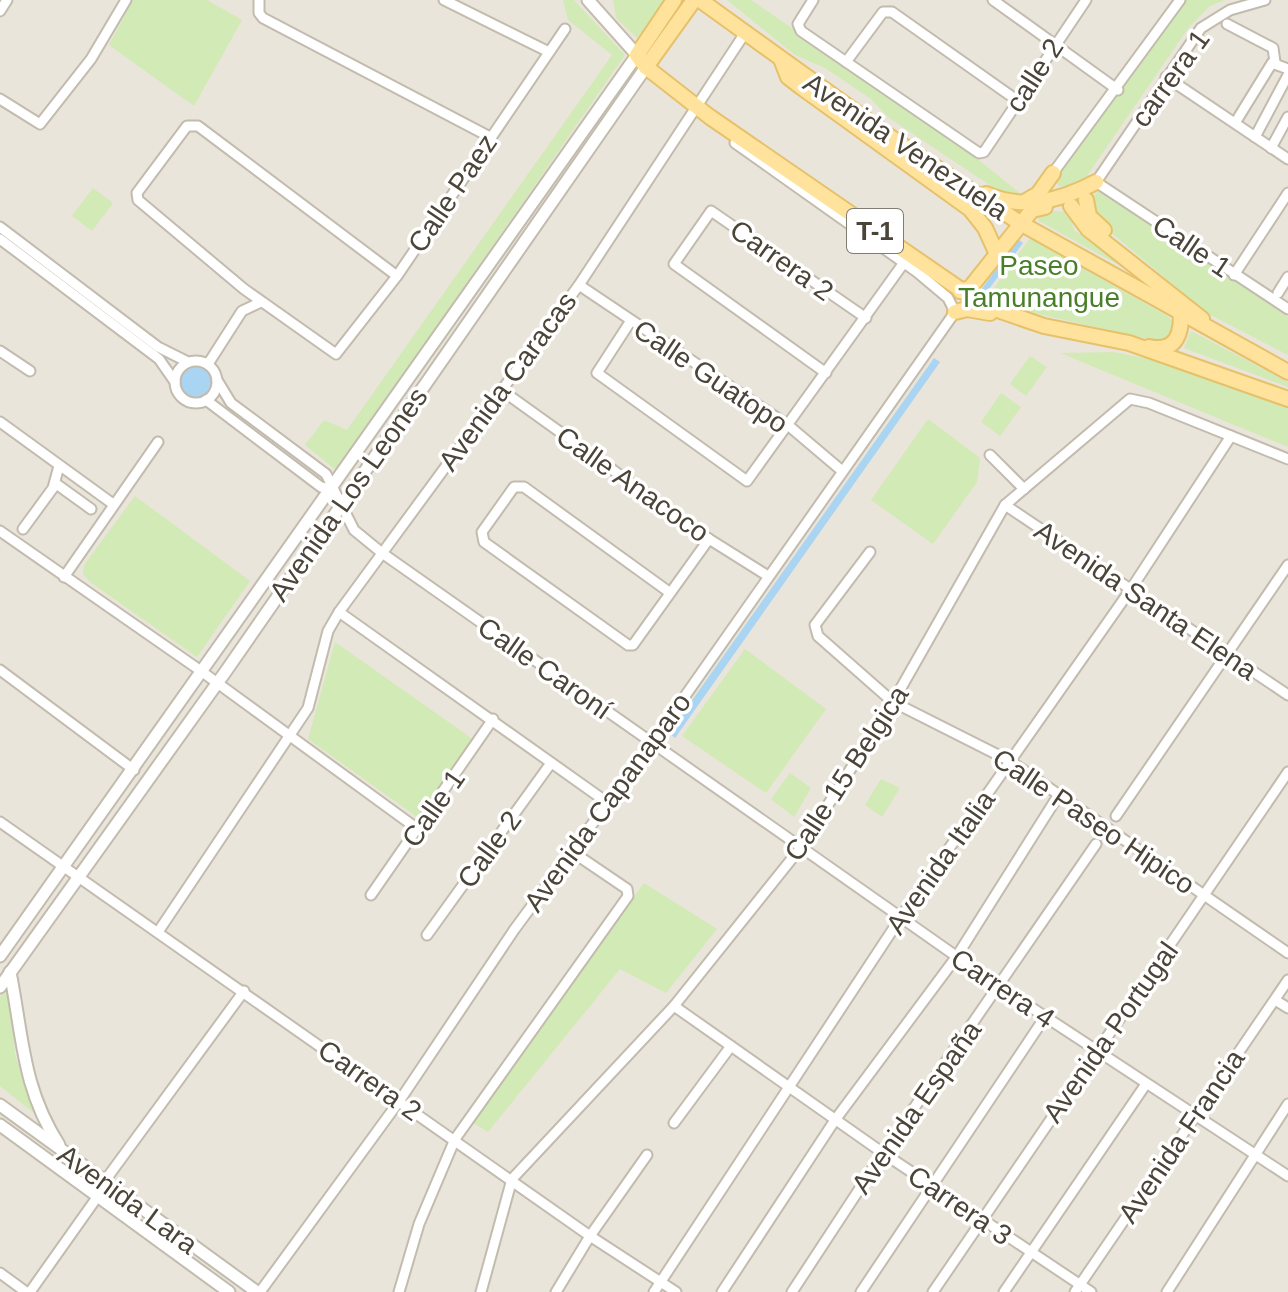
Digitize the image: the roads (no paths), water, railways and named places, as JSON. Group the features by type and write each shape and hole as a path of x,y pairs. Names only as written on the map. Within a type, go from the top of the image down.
{"main road":[{"name":"Avenida Los Leones","path":"642,61 674,0"},
{"name":"Avenida Los Leones","path":"642,61 694,0"},
{"name":"Avenida Venezuela","path":"700,0 896,141 1020,223 1176,302"},
{"path":"781,59 788,77 970,209 985,228 996,252"},
{"name":"T-1","path":"642,61 710,117 960,291 1015,318 1129,343 1288,399"},
{"path":"896,141 988,196 1019,202 1069,198 1096,182"},
{"path":"1019,202 1038,194 1053,173"},
{"path":"1096,182 1086,200 1086,210 1095,223 1176,302 1182,329 1173,344 1157,349 1129,343"},
{"path":"960,291 970,288 996,252 1037,207 1071,206 1086,200"},
{"path":"1071,206 1088,229 1176,302 1234,344 1288,372"},
{"path":"955,312 967,309 1015,318"}],"street":[{"path":"0,11 7,0"},
{"path":"0,99 40,124 91,59 126,0"},
{"path":"259,0 259,13 263,18 490,137"},
{"path":"444,0 456,3 549,52"},
{"path":"588,0 642,61"},
{"path":"605,0 605,19"},
{"path":"813,0 798,24 801,31 846,62 883,12 892,12 1018,101"},
{"path":"993,0 1118,90"},
{"name":"calle 2","path":"846,62 974,151 984,152 1086,0"},
{"path":"1053,173 1118,90 1180,0"},
{"name":"carrera 1","path":"1096,182 1201,28 1230,10 1265,0"},
{"path":"1227,24 1273,48 1275,62 1235,123"},
{"name":"Calle Paez","path":"261,302 336,354 397,276 565,29"},
{"name":"Avenida Caracas","path":"158,932 291,738 308,708 328,631 339,612 579,285 745,33"},
{"name":"Avenida Los Leones","path":"0,956 331,489 642,61"},
{"name":"Avenida Los Leones","path":"0,987 217,684 642,61"},
{"path":"1275,62 1288,69"},
{"path":"1255,137 1288,75"},
{"path":"1166,77 1288,159"},
{"path":"710,117 718,130 948,298 955,312"},
{"path":"1271,148 1288,117"},
{"path":"242,311 261,302 138,200 137,193 187,126 198,126 397,276"},
{"name":"Calle 1","path":"1096,182 1288,309"},
{"name":"Calle 1","path":"1234,275 1288,193"},
{"name":"Carrera 2","path":"826,373 674,264 711,211 866,318"},
{"path":"0,227 158,347 188,362 208,364"},
{"path":"0,239 159,359 179,393 188,401 206,400 215,392 217,380 208,364"},
{"path":"630,322 597,373 747,481 903,264"},
{"path":"1278,293 1288,277"},
{"name":"Calle Guatopo","path":"579,285 789,426 841,470"},
{"path":"208,364 242,311 244,289"},
{"name":"Avenida Capanaparo","path":"258,1292 400,1100 453,1016 652,743 955,312"},
{"path":"0,351 30,371"},
{"path":"175,382 180,368 188,362"},
{"name":"Calle Caroní","path":"217,380 231,403 326,474 354,530 382,553 802,846"},
{"name":"Calle Anacoco","path":"500,389 709,539 768,576"},
{"name":"Calle 15 Belgica","path":"481,1292 512,1179 674,1006 802,846 893,702 1005,505 1130,399 1288,459"},
{"path":"206,400 321,487 331,489"},
{"path":"0,422 113,504"},
{"name":"Avenida Italia","path":"654,1292 901,917 1131,589 1231,436"},
{"path":"64,577 158,442"},
{"path":"990,455 1024,489"},
{"path":"23,529 55,483 59,466"},
{"path":"55,483 91,509"},
{"path":"669,592 519,485 482,532 484,542 625,644 633,645 709,539"},
{"name":"Avenida Santa Elena","path":"1005,505 1288,695"},
{"path":"0,531 201,671 419,830"},
{"name":"Calle Paseo Hipico","path":"870,552 815,625 816,631 893,702 1010,761 1288,953"},
{"path":"1116,816 1288,565"},
{"path":"339,612 608,803"},
{"path":"0,670 134,770"},
{"name":"Calle 1","path":"371,895 419,830 493,719"},
{"name":"Calle 2","path":"427,935 551,763"},
{"name":"Avenida Portugal","path":"933,1292 1288,772"},
{"path":"722,1292 835,1120 957,956 1058,796"},
{"name":"Carrera 2","path":"0,822 590,1236 676,1292"},
{"name":"Avenida España","path":"792,1292 883,1153 1096,844"},
{"name":"Carrera 4","path":"802,846 1000,987 1288,1176"},
{"path":"399,1292 419,1224 455,1139 628,896 627,889 571,851"},
{"path":"10,972 29,1087 44,1121 63,1152"},
{"name":"Avenida Francia","path":"1077,1289 1288,980"},
{"path":"104,1182 244,991"},
{"path":"1275,1000 1288,1008"},
{"name":"Carrera 3","path":"674,1006 1030,1252 1077,1289 1091,1292"},
{"path":"861,1292 1045,1017"},
{"path":"674,1123 731,1046"},
{"path":"1004,1292 1146,1084"},
{"path":"1167,1292 1288,1104"},
{"name":"Avenida Lara","path":"0,1105 258,1292"},
{"name":"Avenida Lara","path":"0,1125 229,1292"},
{"path":"556,1292 590,1236 647,1155"},
{"path":"0,1273 28,1292 98,1196"}],"water":[{"path":"1018,239 1023,243 986,293 981,290"},
{"path":"934,358 940,362 675,738 669,733"},
{"path":"196,367 207,372 212,383 207,394 196,399 185,394 180,383 185,372"}],"park label":[{"name":"Paseo Tamunangue","path":"1039,281"}]}
